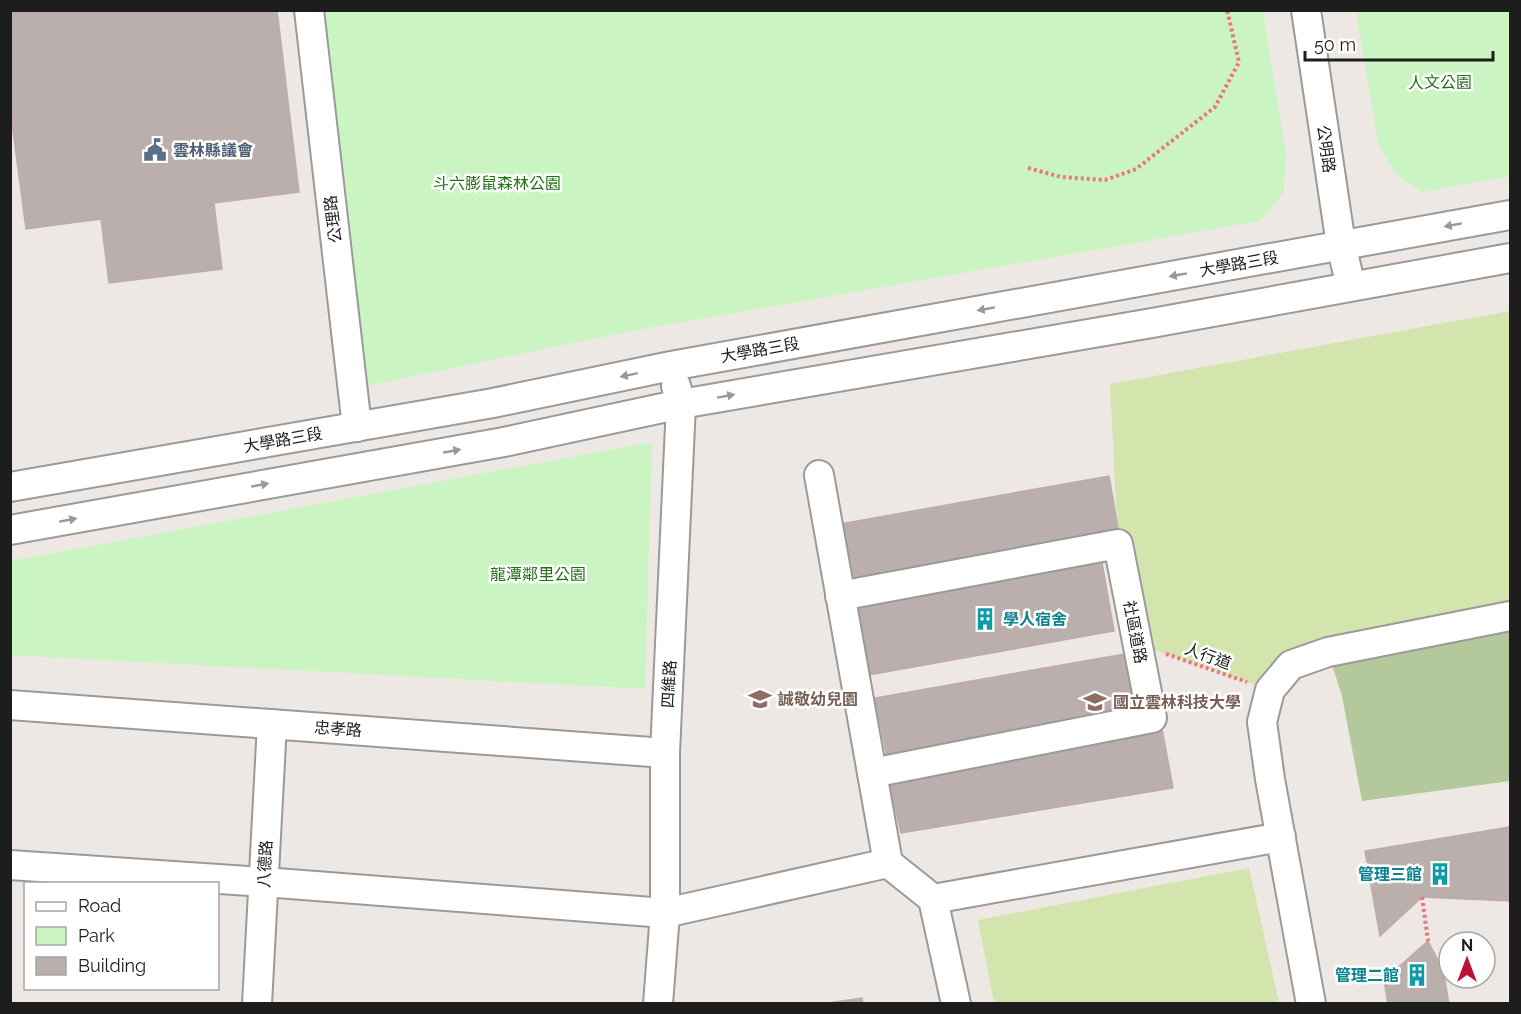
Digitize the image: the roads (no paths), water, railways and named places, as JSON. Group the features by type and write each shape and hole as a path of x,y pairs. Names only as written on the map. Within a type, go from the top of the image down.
{"street":[{"name":"公理路","path":"309,10 357,427"},
{"name":"公明路","path":"1306,10 1341,245 1351,286"},
{"name":"大學路三段","path":"10,487 493,404 671,366 1510,215"},
{"path":"10,530 504,442 681,404 1140,325 1510,258"},
{"name":"四維路","path":"657,1004 665,913 665,753 681,404 671,366"},
{"path":"819,475 888,863 933,900 956,1004"},
{"name":"社區道路","path":"840,596 1118,544 1152,718 872,773"},
{"path":"1311,1004 1262,722 1270,690 1291,665 1328,652 1510,616"},
{"name":"忠孝路","path":"10,705 665,753"},
{"name":"八德路","path":"257,1004 272,724"},
{"path":"933,900 1281,837"},
{"path":"10,865 665,913 888,863"}],"place":[{"name":"雲林縣議會","path":"155,150"},
{"name":"學人宿舍","path":"985,619"},
{"name":"誠敬幼兒園","path":"760,699"},
{"name":"國立雲林科技大學","path":"1095,702"},
{"name":"管理三館","path":"1440,874"},
{"name":"管理二館","path":"1417,975"}],"park label":[{"name":"人文公園","path":"1440,82"},
{"name":"斗六膨鼠森林公園","path":"497,183"},
{"name":"龍潭鄰里公園","path":"538,574"}]}
